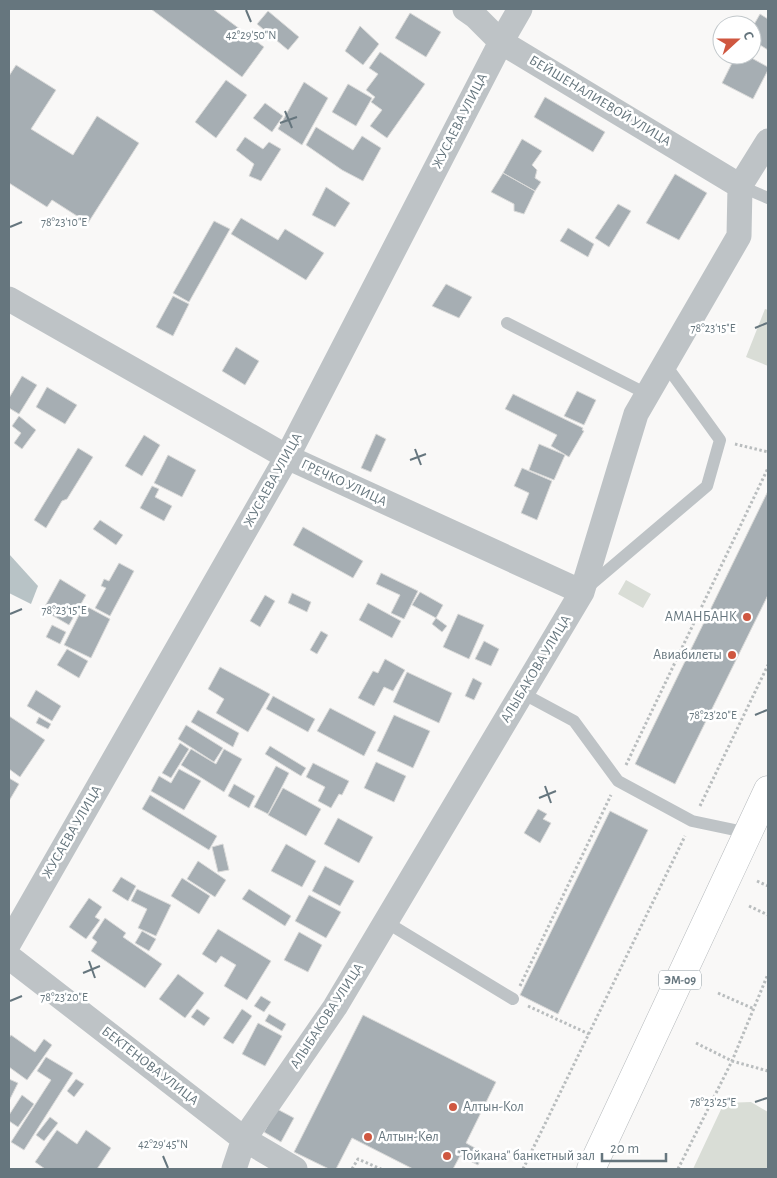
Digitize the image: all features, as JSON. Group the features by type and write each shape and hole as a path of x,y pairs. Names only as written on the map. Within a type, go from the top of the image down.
{"highway":[{"name":"ЭМ-09","path":"591,1169 749,833 765,804"}],"street":[{"name":"БЕЙШЕНАЛИЕВОЙ УЛИЦА","path":"465,9 475,16 501,42 740,186"},
{"name":"ЖУСАЕВА УЛИЦА","path":"9,943 287,457 501,42 520,9"},
{"path":"740,186 768,141"},
{"name":"АЛЫБАКОВА УЛИЦА","path":"234,1169 244,1139 335,1007 582,592 636,414 739,236 740,186"},
{"name":"ГРЕЧКО УЛИЦА","path":"9,299 287,457 582,592"},
{"name":"БЕКТЕНОВА УЛИЦА","path":"9,957 244,1139 295,1169"}],"lane":[{"path":"740,186 768,198"},
{"path":"507,322 648,394"},
{"path":"582,592 707,486 720,440 665,364"},
{"path":"522,693 574,721 618,781 692,821 749,833"},
{"path":"386,922 513,999"}],"path":[{"path":"720,440 768,452"},
{"path":"589,1034 513,999 768,468"},
{"path":"523,1169 768,665"},
{"path":"758,881 768,886"},
{"path":"749,906 768,915"},
{"path":"678,1169 732,1060 768,974"},
{"path":"718,993 754,1009"},
{"path":"696,1042 732,1060 768,1071"},
{"path":"352,1169 358,1159 381,1169"}],"shaded area":[{"path":"765,309 768,310 768,366 746,357"},
{"path":"9,554 38,586 31,604 9,593"},
{"path":"626,580 651,594 643,608 618,594"},
{"path":"751,1102 768,1112 768,1169 693,1169 724,1103"}],"building":[{"path":"151,9 213,9 264,47 242,77"},
{"path":"268,11 299,37 288,50 257,24"},
{"path":"410,13 441,32 426,57 395,38"},
{"path":"762,15 768,19 768,50 762,46"},
{"path":"360,26 379,44 363,65 345,51"},
{"path":"380,52 425,84 387,138 370,126 382,110 371,102 375,97 366,90 378,74 369,68"},
{"path":"762,64 768,67 753,99 722,83 731,65"},
{"path":"16,65 56,90 31,129 73,155 97,116 139,143 88,223 52,200 47,207 9,183 9,76"},
{"path":"226,80 247,95 216,138 195,122"},
{"path":"304,82 328,98 302,145 278,129"},
{"path":"348,84 372,98 356,126 332,112"},
{"path":"545,97 605,132 593,152 534,117"},
{"path":"265,103 283,116 272,132 253,118"},
{"path":"316,127 353,150 362,136 381,148 363,181 342,170 306,145"},
{"path":"245,137 263,149 269,142 281,149 261,181 249,176 254,164 236,150"},
{"path":"522,139 542,151 532,165 537,170 535,178 541,182 535,191 503,173"},
{"path":"503,173 535,191 524,214 514,211 514,204 491,192"},
{"path":"675,174 707,193 679,240 646,223"},
{"path":"326,187 350,203 335,227 312,215"},
{"path":"618,204 631,211 609,247 595,238"},
{"path":"241,218 278,240 285,229 324,253 306,280 231,234"},
{"path":"214,221 230,229 189,302 173,293"},
{"path":"568,228 594,244 588,257 560,241"},
{"path":"446,284 472,297 459,318 432,306"},
{"path":"173,296 189,304 173,336 156,327"},
{"path":"236,347 259,361 245,385 222,371"},
{"path":"22,376 37,385 19,414 9,408 9,398"},
{"path":"47,387 77,405 65,424 36,407"},
{"path":"577,391 596,400 584,425 564,416"},
{"path":"513,394 583,428 582,430 584,431 569,457 551,446 557,435 505,409"},
{"path":"19,416 36,430 22,449 14,443 21,433 12,426"},
{"path":"376,434 386,439 371,472 361,468"},
{"path":"144,435 160,445 142,476 125,466"},
{"path":"539,444 565,455 554,480 529,470"},
{"path":"78,448 93,457 67,499 62,501 46,528 34,520"},
{"path":"168,455 196,470 182,497 154,483"},
{"path":"522,468 552,481 537,520 521,513 529,493 514,486"},
{"path":"152,486 159,489 155,497 172,506 164,521 140,508"},
{"path":"768,491 768,595 675,784 635,764"},
{"path":"100,520 123,535 116,545 93,529"},
{"path":"303,527 363,561 353,578 293,545"},
{"path":"119,563 134,571 110,616 95,608 106,588 101,586 104,579 109,581"},
{"path":"381,573 418,591 404,619 391,613 400,595 376,584"},
{"path":"60,579 86,595 69,625 43,610"},
{"path":"420,592 443,605 436,618 412,605"},
{"path":"292,593 311,602 307,612 288,603"},
{"path":"265,595 275,601 260,627 250,621"},
{"path":"368,603 401,621 392,638 359,620"},
{"path":"84,605 110,619 91,658 64,645"},
{"path":"458,614 484,625 469,659 443,647"},
{"path":"436,618 447,626 442,632 432,624"},
{"path":"52,625 66,632 60,644 46,637"},
{"path":"321,631 328,635 317,654 310,650"},
{"path":"484,641 499,649 491,666 475,659"},
{"path":"67,649 88,661 79,678 57,665"},
{"path":"385,659 405,670 393,691 384,687 374,706 358,698 373,671 378,673"},
{"path":"220,667 270,694 248,732 216,713 224,699 208,689"},
{"path":"407,672 452,693 439,723 393,702"},
{"path":"473,678 482,683 474,700 465,696"},
{"path":"36,690 61,706 52,721 27,706"},
{"path":"273,696 315,719 308,732 266,709"},
{"path":"330,708 376,732 364,756 317,731"},
{"path":"198,710 239,733 233,747 191,722"},
{"path":"394,715 430,731 413,768 377,751"},
{"path":"9,716 45,740 20,777 9,769"},
{"path":"39,717 51,724 48,729 36,723"},
{"path":"186,725 223,748 214,762 178,739"},
{"path":"180,743 189,749 171,778 162,773"},
{"path":"270,746 306,768 301,776 265,754"},
{"path":"191,749 216,764 224,749 242,759 224,792 181,765"},
{"path":"376,762 406,776 394,802 364,788"},
{"path":"313,763 349,781 342,795 339,794 331,808 318,801 325,787 306,777"},
{"path":"276,766 289,773 268,814 254,807"},
{"path":"179,769 201,781 184,810 151,791 159,776 171,783"},
{"path":"9,778 19,784 9,801"},
{"path":"234,784 255,796 249,808 228,796"},
{"path":"283,788 321,809 306,836 268,815"},
{"path":"150,795 217,836 209,850 142,809"},
{"path":"538,809 547,814 543,819 551,823 540,843 524,833"},
{"path":"610,811 648,830 558,1014 520,995"},
{"path":"338,818 373,837 359,863 324,844"},
{"path":"223,844 229,870 218,872 212,847"},
{"path":"286,844 316,861 302,887 271,871"},
{"path":"198,861 226,880 215,897 187,879"},
{"path":"325,866 354,881 340,906 312,891"},
{"path":"121,877 136,886 128,901 112,891"},
{"path":"182,878 210,896 199,914 171,896"},
{"path":"137,889 171,905 156,936 138,928 147,909 131,901"},
{"path":"249,889 291,916 285,926 242,899"},
{"path":"309,895 341,912 326,938 295,921"},
{"path":"89,898 102,907 95,917 100,920 86,939 69,927"},
{"path":"105,918 126,933 123,937 162,964 145,988 91,951 97,942 92,938"},
{"path":"218,929 271,961 247,1000 224,986 236,965 221,956 216,963 202,954"},
{"path":"142,931 156,939 149,951 135,943"},
{"path":"299,932 322,945 308,972 284,960"},
{"path":"178,974 204,993 185,1018 159,999"},
{"path":"261,996 271,1002 264,1012 254,1006"},
{"path":"197,1009 210,1018 204,1026 191,1017"},
{"path":"242,1009 252,1016 233,1044 223,1038"},
{"path":"269,1014 286,1024 282,1031 265,1021"},
{"path":"363,1015 496,1082 466,1143 484,1153 478,1165 460,1156 453,1169 413,1169 352,1138 336,1169 329,1169 294,1152"},
{"path":"258,1023 282,1036 265,1066 242,1054"},
{"path":"11,1035 35,1052 44,1039 52,1045 27,1080 9,1067 9,1038"},
{"path":"46,1057 73,1073 24,1150 11,1142 51,1080 37,1071"},
{"path":"9,1079 18,1083 9,1101"},
{"path":"76,1079 84,1084 74,1097 67,1091"},
{"path":"22,1095 34,1104 18,1127 9,1121 9,1115"},
{"path":"277,1109 294,1118 281,1142 264,1132"},
{"path":"50,1117 58,1123 44,1141 36,1135"},
{"path":"57,1130 77,1144 86,1130 111,1148 97,1169 45,1169 35,1162"}],"place":[{"name":"АМАНБАНК","path":"747,617"},
{"name":"Авиабилеты","path":"732,655"},
{"name":"Алтын-Кол","path":"453,1107"},
{"name":"Алтын-Көл","path":"368,1137"},
{"name":"\"Тойкана\" банкетный зал","path":"447,1156"}]}
